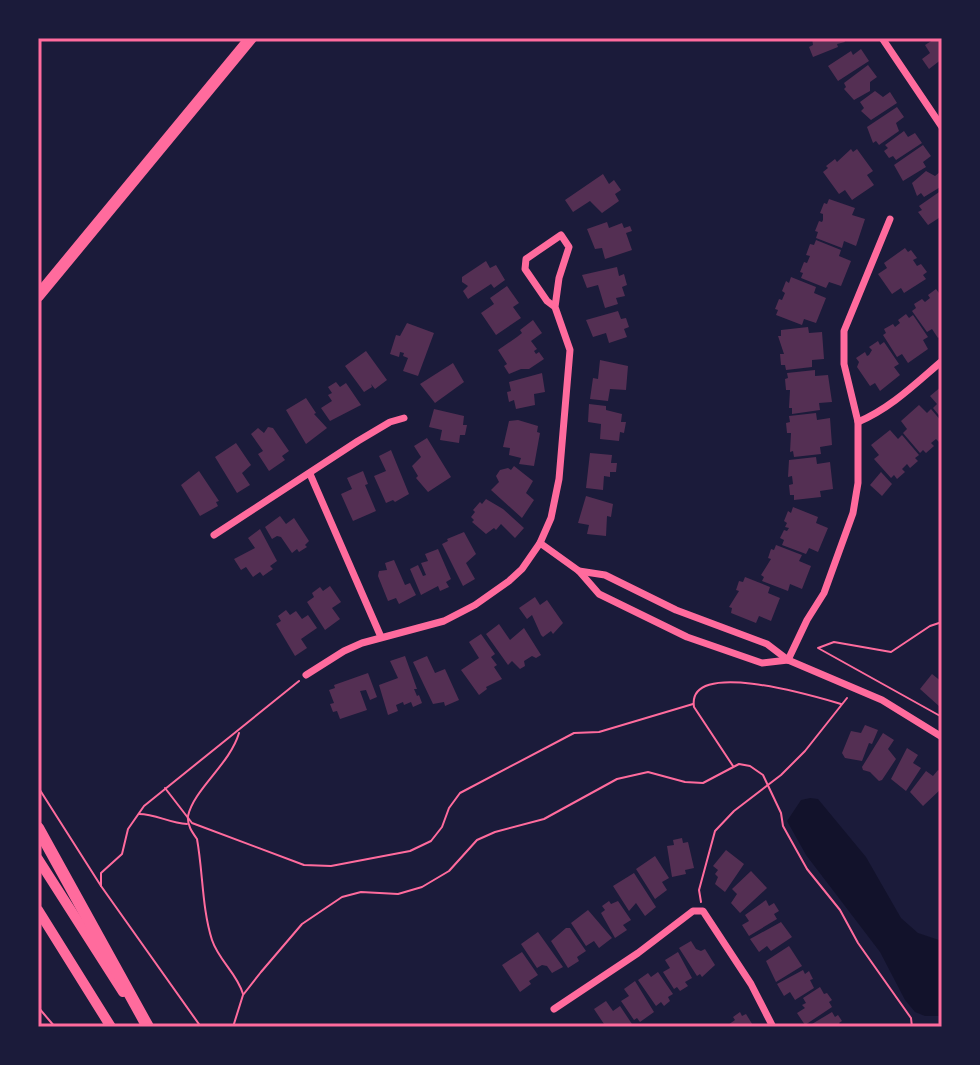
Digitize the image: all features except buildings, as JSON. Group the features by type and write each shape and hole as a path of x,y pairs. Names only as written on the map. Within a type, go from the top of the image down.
{"highway":[{"path":"38,296 251,38"},
{"path":"38,828 146,1027"}],"main road":[{"path":"38,859 146,1027"},
{"path":"38,910 111,1027"}],"street":[{"path":"882,38 942,127"},
{"path":"788,660 824,593 853,513 858,483 858,422 844,364 844,331 890,219"},
{"path":"306,675 344,651 381,637 444,621 475,605 516,575 540,543 558,494 570,350 555,307 547,301 525,269 526,259 561,235 569,247 559,278 555,307"},
{"path":"858,422 896,401 942,361"},
{"path":"214,535 369,434 404,418"},
{"path":"310,474 381,637"},
{"path":"540,543 579,571 599,594 687,637 762,663 788,660"},
{"path":"579,571 605,575 676,610 767,644 788,660 882,700 942,737"},
{"path":"554,1009 638,953 693,911 703,911 751,984 773,1027"}],"path":[{"path":"942,622 930,626 891,652 834,642 818,648 942,717"},
{"path":"101,886 101,873 122,854 128,829 138,814 165,788 306,675"},
{"path":"733,766 693,704 702,686 714,681 799,692 842,704"},
{"path":"703,911 699,890 715,831 805,751 847,698"},
{"path":"138,814 190,823 304,865 331,866 394,855 431,841 460,793 554,743 574,733 599,732 693,704"},
{"path":"239,731 229,755 188,816 197,839 212,938 221,959 239,978 243,995"},
{"path":"233,1027 243,995 302,924 320,910 352,893 398,894 422,887 445,873 477,840 544,819 617,779 648,772 685,782 703,783 739,764 750,766 769,783 783,826 807,869 840,910 858,943 911,1018 912,1027"},
{"path":"38,787 101,886 201,1027"},
{"path":"165,788 190,823"},
{"path":"38,1007 55,1027"}],"shaded area":[{"path":"818,799 866,857 901,918 918,933 942,941 942,1016 925,1016 915,1012 905,1000 880,952 806,855 787,821 801,800"}]}
